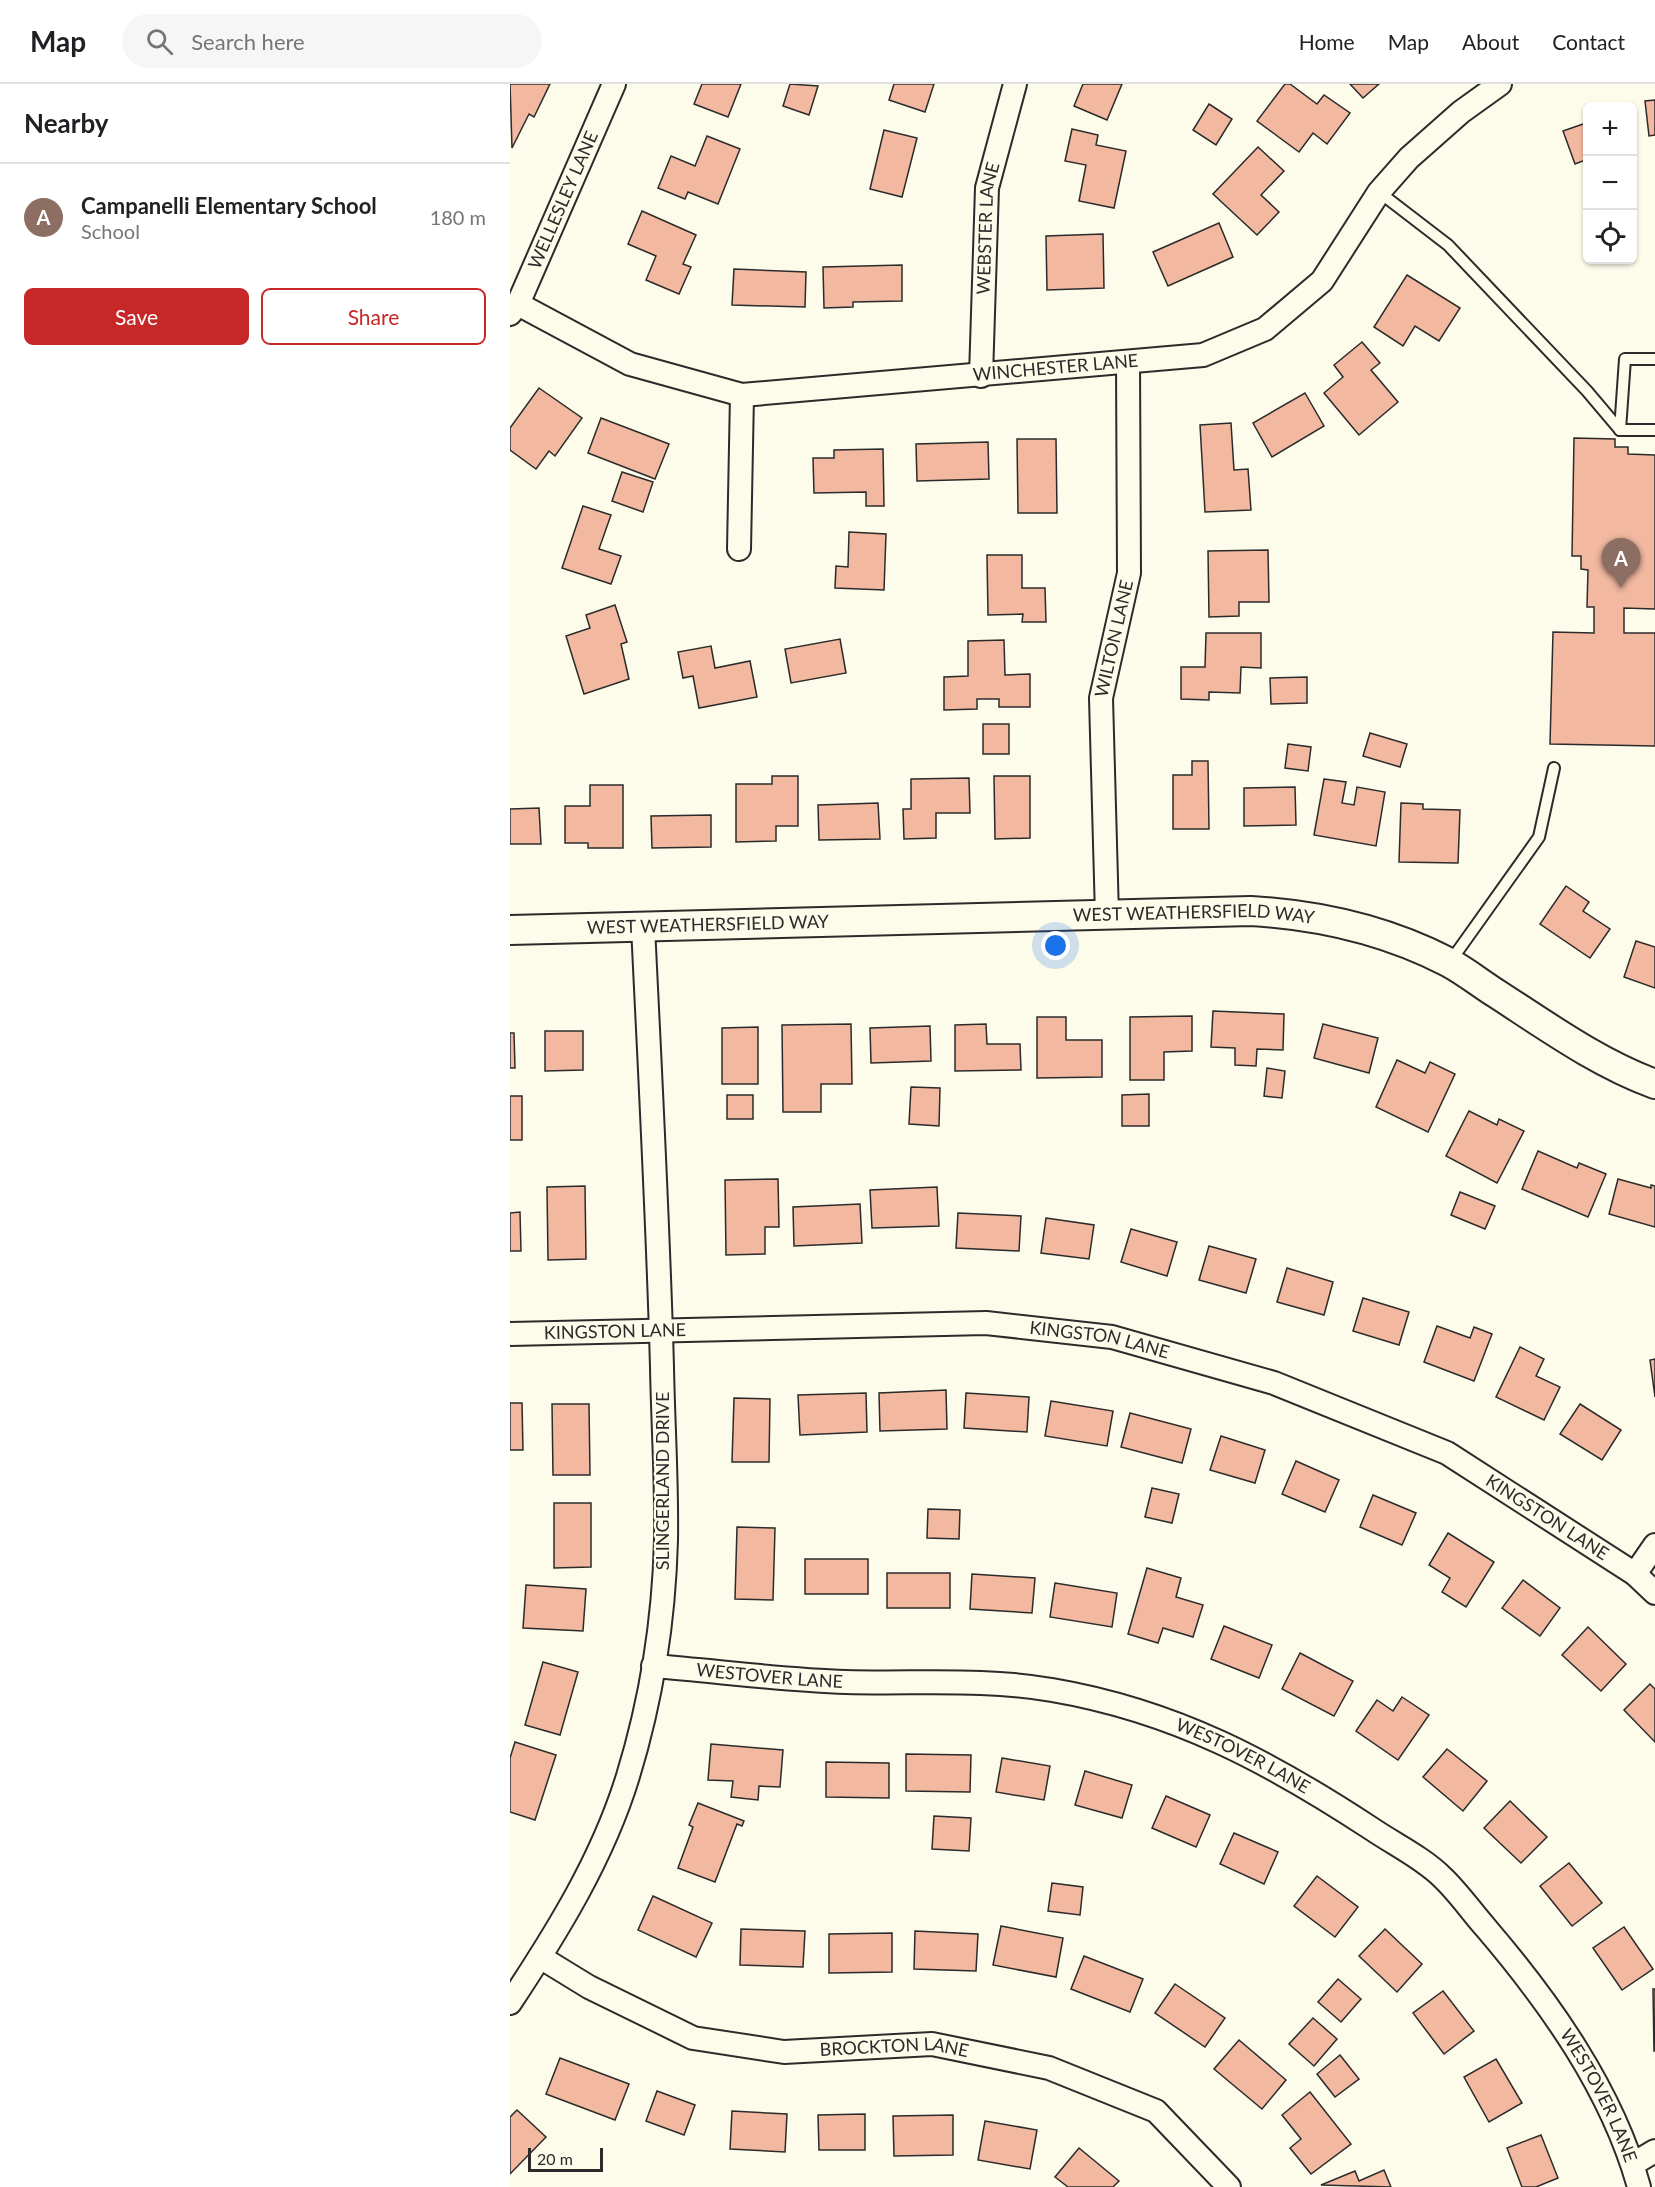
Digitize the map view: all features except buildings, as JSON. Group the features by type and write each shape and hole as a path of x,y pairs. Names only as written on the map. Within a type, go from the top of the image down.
{"street":[{"name":"WELLESLEY LANE","path":"514,309 614,84"},
{"name":"WEBSTER LANE","path":"981,376 987,188 1015,84"},
{"name":"WINCHESTER LANE","path":"514,309 630,364 742,395 1203,355 1265,329 1322,281 1379,192 1437,132 1500,84"},
{"name":"WILTON LANE","path":"1107,916 1101,698 1130,573 1128,362"},
{"path":"739,549 742,395"},
{"name":"WEST WEATHERSFIELD WAY","path":"510,930 1251,911 1290,914 1364,928 1450,962 1597,1058 1655,1084"},
{"name":"SLINGERLAND DRIVE","path":"510,2003 580,1889 606,1836 628,1776 653,1666 661,1614 666,1539 661,1330 643,926"},
{"name":"KINGSTON LANE","path":"510,1334 986,1323 1112,1337 1274,1383 1447,1453 1635,1574 1655,1593"},
{"path":"1635,1574 1655,1545"},
{"name":"WESTOVER LANE","path":"653,1666 845,1682 994,1683 1051,1690 1143,1712 1225,1743 1311,1789 1441,1875 1524,1973 1567,2035 1600,2092 1633,2164 1639,2187"},
{"name":"BROCKTON LANE","path":"540,1957 589,1987 693,2038 784,2052 932,2044 1049,2068 1156,2111 1229,2187"},
{"path":"1633,2164 1655,2151"}],"lane":[{"path":"1379,192 1448,245 1587,391 1620,430 1655,430"},
{"path":"1620,430 1625,359 1655,359"},
{"path":"1450,962 1539,837 1554,768"}],"place":[{"name":"Campanelli Elementary School","path":"1621,588"}]}
